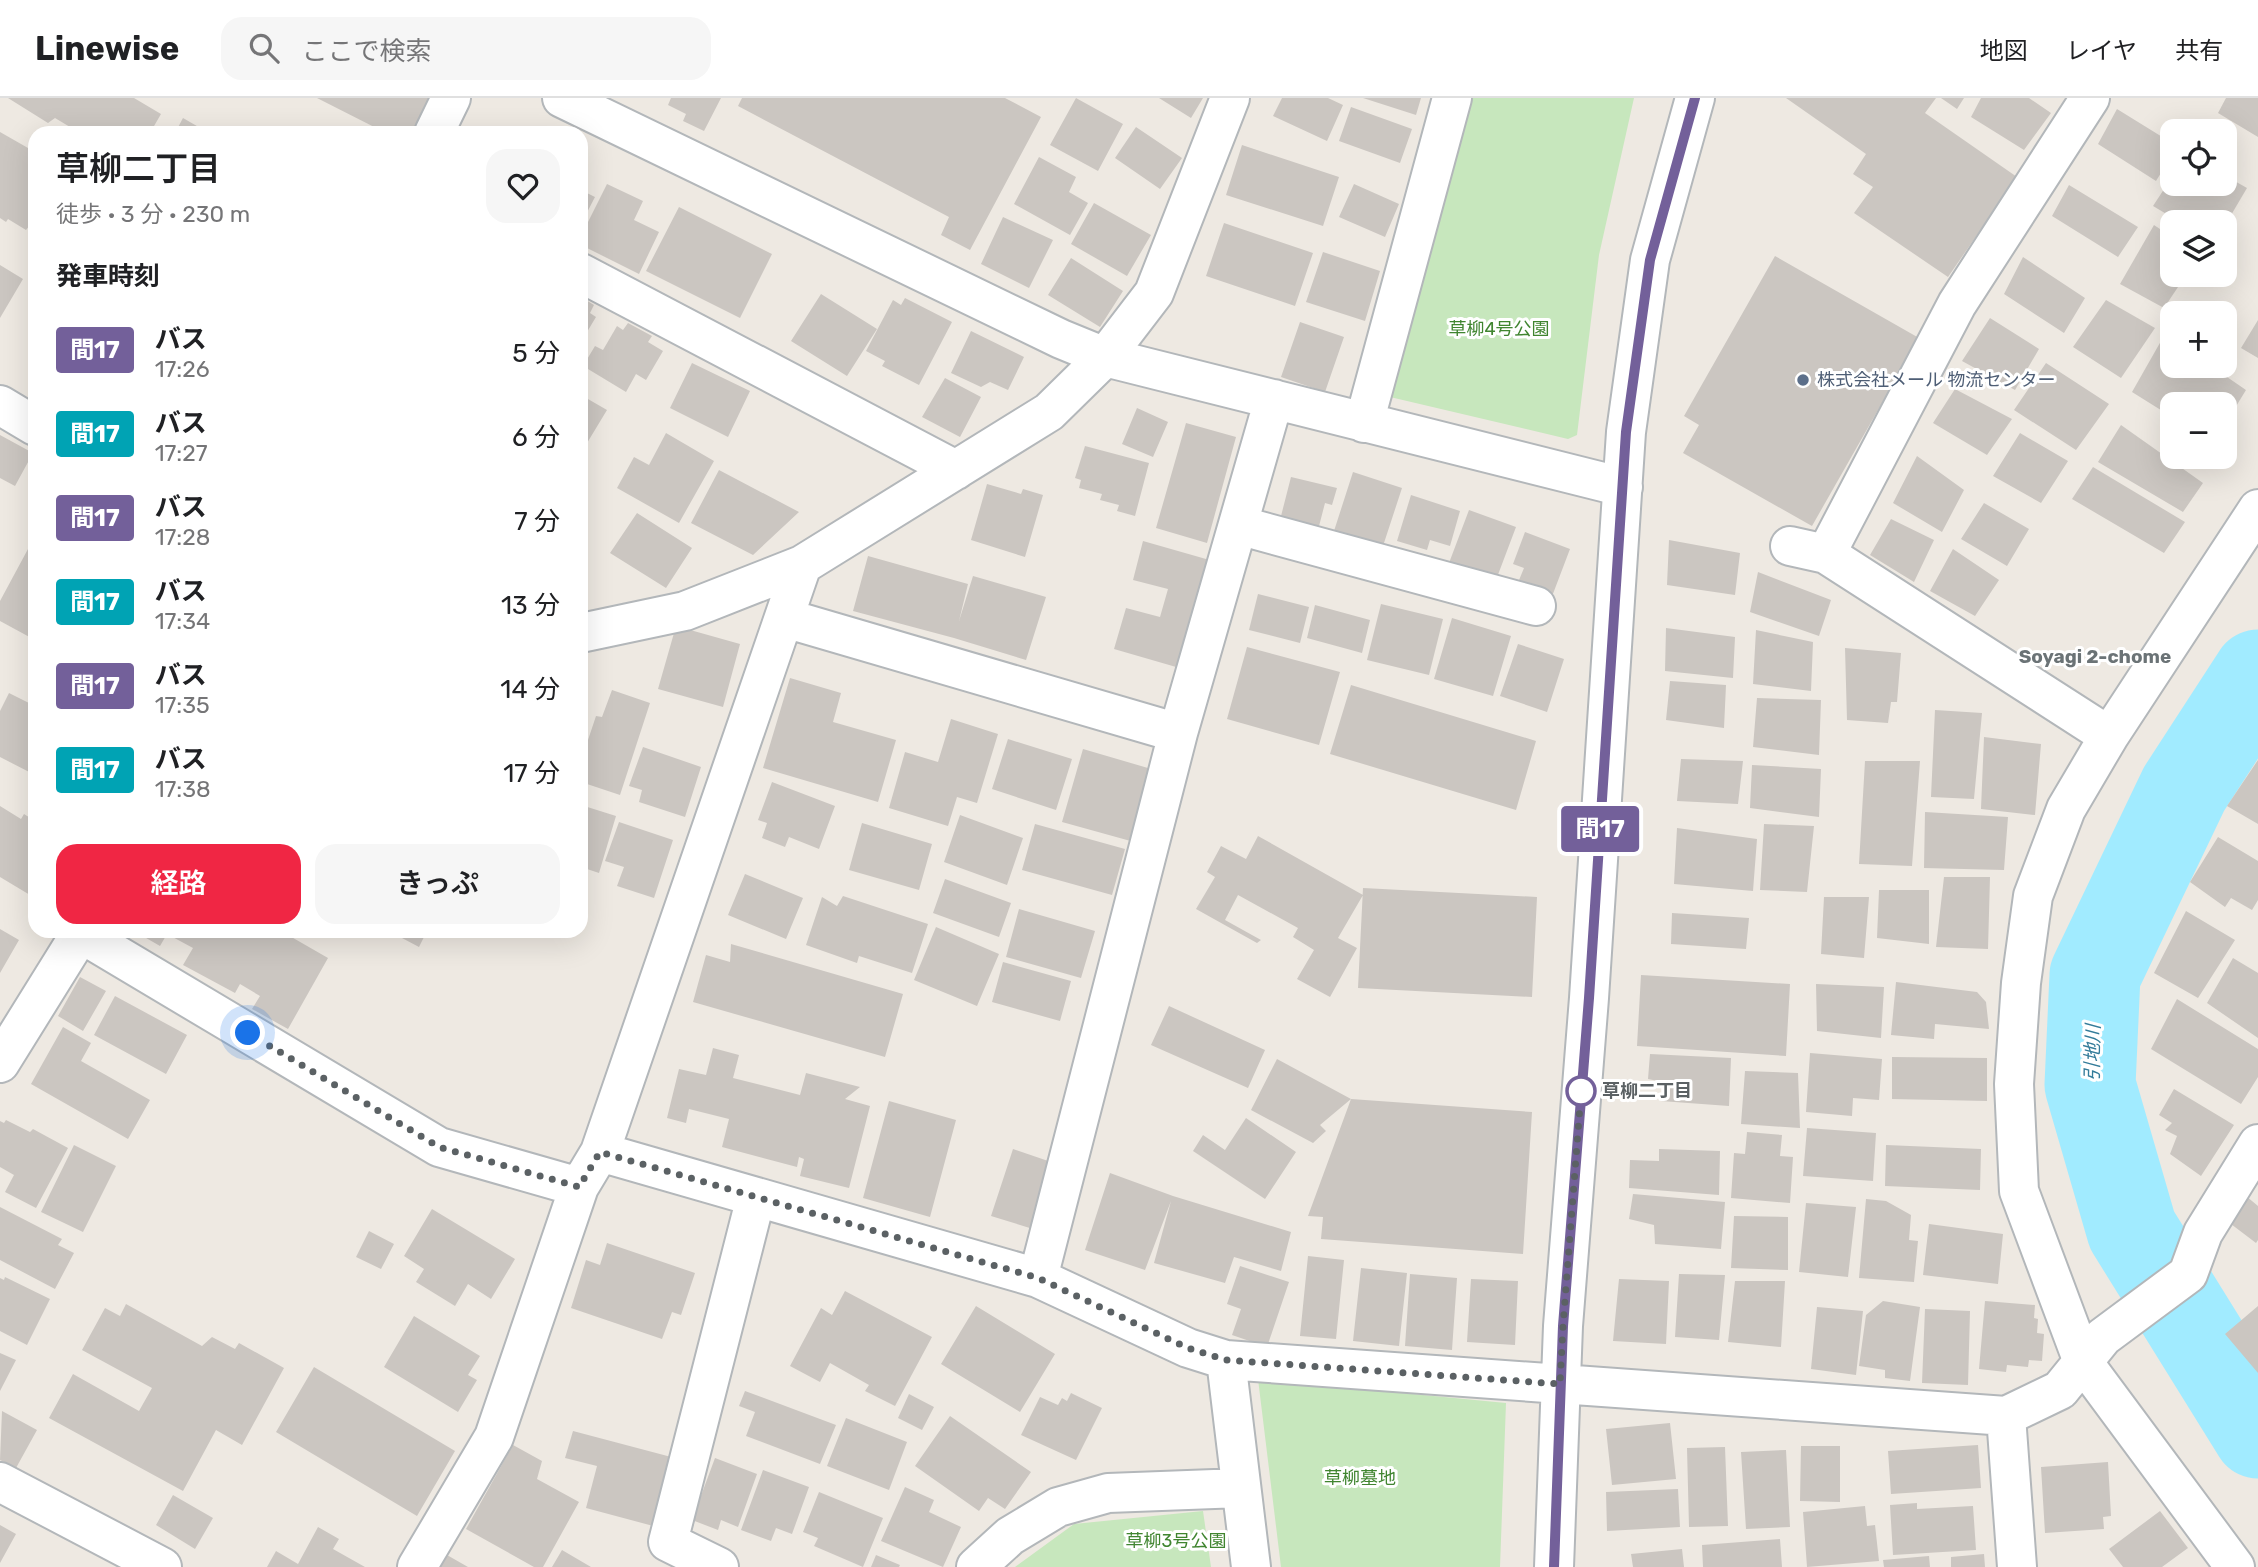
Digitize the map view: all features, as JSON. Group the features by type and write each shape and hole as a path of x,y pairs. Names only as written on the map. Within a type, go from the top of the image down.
{"street":[{"path":"437,126 451,98"},
{"path":"562,98 1060,339 1105,357 1623,487"},
{"path":"588,632 685,611 802,565 1049,412 1105,357 1154,293 1230,98"},
{"path":"1364,423 1452,98"},
{"path":"1554,1567 1563,1326 1589,998 1626,432 1650,260 1695,98"},
{"path":"2090,98 1957,304 1808,550 2109,736"},
{"path":"588,277 956,470"},
{"path":"1038,1278 1178,733 1274,399"},
{"path":"0,405 28,422"},
{"path":"2235,1567 2093,1350 2019,1191 2014,1084 2021,983 2033,895 2066,809 2109,736 2258,509"},
{"path":"1238,525 1536,606"},
{"path":"417,1567 494,1437 579,1187 600,1152 802,565"},
{"path":"785,618 1178,733"},
{"path":"3,1053 77,938"},
{"path":"91,938 439,1147 579,1187"},
{"path":"600,1152 1038,1278 1188,1348 1226,1360 2006,1416 2060,1390 2093,1350 2188,1274 2203,1233 2258,1144"},
{"path":"719,1567 668,1542 756,1197"},
{"path":"1226,1360 1251,1567"},
{"path":"2006,1416 2017,1567"},
{"path":"0,1482 162,1567"},
{"path":"976,1567 1010,1536 1058,1507 1108,1493 1241,1488"}],"green space":[{"name":"草柳4号公園","path":"1467,98 1634,98 1599,255 1577,435 1568,439 1390,397"},
{"name":"草柳墓地","path":"1258,1379 1506,1403 1500,1567 1281,1567"},
{"name":"草柳3号公園","path":"1203,1511 1211,1567 1015,1567 1074,1524"}],"building":[{"path":"8,98 134,98 161,114 154,126 68,126 55,118 48,123"},
{"path":"317,98 436,98 422,126 372,126"},
{"path":"671,98 721,98 704,131 683,121 686,114 668,105"},
{"path":"742,98 1005,98 1041,117 970,250 941,235 949,217 738,106"},
{"path":"1076,98 1123,124 1098,171 1050,145"},
{"path":"1159,98 1203,98 1191,118"},
{"path":"1282,98 1328,98 1343,105 1327,141 1273,116"},
{"path":"1363,98 1421,98 1416,115"},
{"path":"1786,98 1936,98 1925,113 2017,177 1948,277 1854,213 1873,187 1853,174 1866,154"},
{"path":"1941,98 1964,98 1957,109"},
{"path":"1981,98 2029,98 2051,113 2024,150 1971,117"},
{"path":"2226,98 2258,98 2258,137 2237,124 2237,119 2228,119 2218,113"},
{"path":"1351,107 1412,129 1400,163 1339,141"},
{"path":"2117,109 2160,136 2160,174 2156,181 2098,144"},
{"path":"183,118 197,126 179,126"},
{"path":"1136,127 1182,158 1160,189 1115,158"},
{"path":"0,132 28,148 28,228 26,230 8,219 6,222 0,218"},
{"path":"1242,145 1339,177 1323,226 1226,195"},
{"path":"1039,157 1076,177 1069,192 1088,203 1070,235 1014,204"},
{"path":"2237,182 2247,188 2234,210 2160,210 2153,206 2160,195 2237,196"},
{"path":"607,184 643,201 634,220 659,232 639,274 588,248 588,222"},
{"path":"1354,184 1399,204 1385,237 1339,217"},
{"path":"2069,185 2138,227 2118,257 2052,216"},
{"path":"588,194 595,197 588,210"},
{"path":"1094,203 1151,235 1127,276 1071,244"},
{"path":"679,207 772,254 740,318 646,271"},
{"path":"1003,217 1053,240 1029,288 981,264"},
{"path":"1224,223 1313,253 1295,306 1206,276"},
{"path":"2154,225 2160,229 2160,287 2178,287 2169,301 2160,301 2160,306 2120,284"},
{"path":"1323,252 1380,271 1365,321 1306,302"},
{"path":"1775,256 1919,338 1812,526 1683,453 1699,425 1684,416"},
{"path":"2023,257 2085,298 2064,333 2004,294"},
{"path":"1071,258 1123,291 1100,327 1048,295"},
{"path":"0,265 23,279 0,318"},
{"path":"821,294 877,329 847,376 791,341"},
{"path":"905,298 952,322 919,385 882,366 885,361 866,351 893,300 901,305"},
{"path":"2106,300 2155,328 2121,378 2073,347"},
{"path":"588,301 594,305 590,313 596,317 588,330"},
{"path":"1990,318 2039,349 2015,390 1962,361"},
{"path":"2258,320 2258,358 2241,348"},
{"path":"1300,322 1344,337 1325,392 1281,377"},
{"path":"628,323 652,336 648,342 663,351 646,380 636,374 626,392 588,369 588,358 595,346 603,350 617,326 623,330"},
{"path":"971,331 1024,357 1008,390 990,382 981,387 951,373"},
{"path":"2160,343 2160,378 2228,378 2246,390 2237,405 2237,392 2160,392 2160,410 2132,392"},
{"path":"692,363 750,391 728,437 670,408"},
{"path":"2046,363 2109,404 2076,450 2014,410"},
{"path":"945,378 981,397 960,437 922,417"},
{"path":"1955,389 2012,419 1987,455 1933,423"},
{"path":"588,399 607,410 588,441"},
{"path":"1137,408 1168,422 1153,457 1122,444"},
{"path":"1186,423 1236,437 1207,543 1156,528"},
{"path":"2121,425 2160,453 2160,469 2183,469 2203,483 2183,512 2098,462"},
{"path":"666,433 714,461 679,523 617,488 634,457 649,465"},
{"path":"2020,433 2068,461 2041,503 1993,476"},
{"path":"0,435 28,450 28,462 15,486 0,478"},
{"path":"1085,446 1149,463 1135,516 1117,511 1119,505 1100,500 1102,494 1079,488 1081,480 1075,478"},
{"path":"1917,456 1964,490 1942,532 1893,503"},
{"path":"2093,467 2185,522 2164,553 2072,499"},
{"path":"719,470 799,512 753,555 691,523"},
{"path":"1353,472 1402,488 1383,546 1334,531"},
{"path":"1291,477 1337,488 1332,505 1325,503 1318,530 1280,520"},
{"path":"987,484 1021,494 1023,489 1043,495 1025,557 971,540"},
{"path":"1411,495 1460,511 1450,546 1430,540 1427,550 1397,541"},
{"path":"1984,503 2029,529 2007,566 1961,539"},
{"path":"1469,510 1516,527 1496,580 1449,563"},
{"path":"637,513 692,548 666,588 610,553"},
{"path":"1891,519 1934,540 1914,582 1870,555"},
{"path":"1525,532 1570,549 1551,599 1517,585 1524,568 1513,564"},
{"path":"1669,540 1740,553 1735,595 1667,585"},
{"path":"1143,541 1213,561 1183,669 1114,649 1126,608 1160,617 1168,589 1133,580"},
{"path":"28,549 28,636 0,621 0,601"},
{"path":"1953,549 1999,580 1975,616 1930,591"},
{"path":"868,556 968,584 959,621 973,576 1046,597 1026,660 853,611"},
{"path":"1758,572 1831,600 1819,636 1750,612"},
{"path":"1258,594 1309,607 1300,643 1249,630"},
{"path":"1381,604 1443,619 1429,675 1367,660"},
{"path":"1315,605 1370,620 1362,653 1307,638"},
{"path":"1452,618 1511,636 1493,696 1434,679"},
{"path":"676,626 740,644 723,707 658,689"},
{"path":"1666,628 1735,637 1733,678 1665,671"},
{"path":"1756,630 1813,642 1811,691 1753,684"},
{"path":"1518,644 1564,659 1547,712 1500,696"},
{"path":"1247,647 1340,672 1319,745 1227,719"},
{"path":"1845,648 1901,653 1897,702 1891,702 1888,723 1847,720"},
{"path":"790,678 841,693 833,722 896,740 878,802 763,768"},
{"path":"1670,681 1726,685 1724,728 1666,720"},
{"path":"1351,685 1536,741 1516,810 1330,754"},
{"path":"612,690 650,703 620,795 588,784 588,740 596,716 602,717"},
{"path":"9,693 28,702 28,771 0,757 0,711"},
{"path":"1757,698 1821,700 1819,755 1753,747"},
{"path":"1935,710 1982,713 1974,799 1931,797"},
{"path":"951,719 998,734 977,803 957,797 948,826 889,808 905,752 938,762"},
{"path":"1984,737 2041,744 2035,815 1981,809"},
{"path":"1008,739 1072,759 1056,810 992,789"},
{"path":"643,747 701,767 685,817 639,802 642,790 629,786"},
{"path":"1083,749 1165,773 1145,845 1062,822"},
{"path":"1681,759 1743,761 1738,804 1677,801"},
{"path":"2258,760 2258,824 2227,806"},
{"path":"1865,761 1920,761 1912,866 1859,864"},
{"path":"1752,765 1821,769 1819,817 1750,808"},
{"path":"772,782 835,806 819,849 789,837 785,847 762,838 767,823 758,820"},
{"path":"0,806 21,819 24,814 28,817 28,894 0,877"},
{"path":"588,807 616,816 599,873 588,869"},
{"path":"1925,812 2008,817 2004,870 1924,868"},
{"path":"960,815 1023,838 1007,885 944,862"},
{"path":"619,822 673,840 654,898 617,886 624,867 605,861"},
{"path":"862,823 932,844 919,890 849,870"},
{"path":"1035,824 1125,849 1112,895 1022,870"},
{"path":"1764,824 1814,826 1807,892 1760,890"},
{"path":"1677,828 1757,839 1753,891 1674,884"},
{"path":"1258,836 1363,895 1338,938 1357,948 1330,997 1297,979 1314,950 1293,937 1298,928 1238,895 1225,920 1261,940 1257,943 1196,909 1215,877 1207,872 1221,846 1246,859"},
{"path":"2218,837 2258,861 2258,900 2252,910 2231,898 2225,907 2190,882"},
{"path":"745,874 803,898 786,939 728,915"},
{"path":"1944,877 1990,877 1988,949 1936,947"},
{"path":"945,879 1011,903 999,937 933,913"},
{"path":"1363,888 1537,897 1532,997 1358,988"},
{"path":"1879,890 1929,890 1929,944 1877,938"},
{"path":"843,896 928,924 912,973 859,956 857,963 806,945 822,897 837,906"},
{"path":"1824,897 1869,897 1864,958 1821,954"},
{"path":"1019,909 1095,931 1081,978 1006,957"},
{"path":"2186,911 2235,940 2198,998 2154,973"},
{"path":"1672,913 1749,918 1746,949 1671,944"},
{"path":"936,927 999,954 977,1006 914,980"},
{"path":"0,929 19,940 0,973"},
{"path":"146,938 165,938 160,946"},
{"path":"174,938 293,938 328,958 288,1029 252,1009 260,996 240,984 235,993 183,965 193,948"},
{"path":"402,938 424,938 419,947"},
{"path":"731,944 903,994 885,1057 693,1002 706,955 730,962"},
{"path":"2233,958 2258,973 2258,1038 2207,1003"},
{"path":"1003,962 1071,981 1060,1021 992,1002"},
{"path":"1641,975 1790,984 1786,1056 1637,1046"},
{"path":"80,977 106,991 83,1031 58,1016"},
{"path":"1896,982 1977,992 1986,1002 1989,1029 1935,1024 1934,1039 1891,1035"},
{"path":"1816,984 1884,987 1881,1038 1817,1031"},
{"path":"115,996 187,1035 166,1074 94,1035"},
{"path":"2177,999 2258,1049 2258,1077 2241,1104 2151,1049"},
{"path":"1169,1006 1265,1050 1248,1088 1151,1045"},
{"path":"63,1027 91,1043 81,1061 150,1100 128,1139 31,1084"},
{"path":"713,1048 739,1055 733,1078 800,1095 806,1073 860,1087 845,1099 870,1106 849,1188 800,1176 804,1159 799,1157 797,1167 722,1147 729,1119 689,1109 686,1123 667,1118 679,1069 706,1075"},
{"path":"1810,1053 1882,1059 1879,1100 1853,1098 1852,1116 1806,1112"},
{"path":"1650,1054 1731,1058 1729,1106 1661,1101 1663,1082 1648,1079"},
{"path":"1892,1057 1987,1058 1987,1101 1892,1099"},
{"path":"1277,1059 1351,1099 1320,1125 1326,1131 1313,1143 1251,1110"},
{"path":"1745,1071 1798,1073 1800,1128 1741,1124"},
{"path":"2174,1089 2234,1125 2201,1176 2170,1154 2177,1136 2165,1130 2172,1123 2159,1115"},
{"path":"1351,1099 1532,1112 1523,1254 1321,1239 1323,1217 1308,1216"},
{"path":"889,1101 956,1120 930,1217 863,1198"},
{"path":"1246,1118 1296,1152 1265,1199 1193,1151 1203,1135 1225,1150"},
{"path":"6,1120 30,1132 33,1129 68,1148 36,1208 5,1192 14,1175 0,1167 0,1121 4,1123"},
{"path":"1807,1128 1876,1133 1873,1181 1803,1176"},
{"path":"1747,1132 1782,1135 1780,1156 1793,1157 1790,1203 1731,1198 1734,1153 1745,1154"},
{"path":"74,1145 116,1166 83,1232 41,1212"},
{"path":"1886,1145 1981,1149 1980,1190 1885,1186"},
{"path":"1013,1149 1054,1163 1033,1229 991,1216"},
{"path":"1659,1149 1720,1151 1719,1195 1629,1188 1630,1160 1659,1161"},
{"path":"1110,1173 1173,1196 1291,1232 1281,1271 1234,1257 1225,1283 1154,1263 1171,1201 1145,1270 1085,1250"},
{"path":"1633,1194 1725,1202 1721,1249 1655,1244 1654,1225 1629,1219"},
{"path":"2246,1196 2258,1206 2256,1243 2227,1221"},
{"path":"1866,1199 1886,1201 1911,1215 1909,1240 1918,1241 1914,1282 1859,1278"},
{"path":"1806,1203 1856,1207 1848,1277 1799,1272"},
{"path":"0,1207 62,1239 58,1245 74,1253 55,1289 0,1260"},
{"path":"432,1209 515,1259 491,1299 468,1284 455,1306 416,1282 424,1269 404,1256"},
{"path":"1734,1216 1788,1217 1788,1270 1731,1268"},
{"path":"1929,1224 2003,1234 1998,1284 1923,1275"},
{"path":"369,1231 394,1244 381,1269 356,1257"},
{"path":"607,1243 695,1273 681,1315 672,1312 662,1339 571,1308 586,1260 600,1265"},
{"path":"1308,1256 1344,1260 1336,1339 1300,1336"},
{"path":"1240,1266 1289,1282 1267,1347 1232,1335 1241,1309 1227,1304"},
{"path":"1361,1268 1407,1273 1399,1346 1353,1341"},
{"path":"1410,1274 1457,1278 1452,1350 1405,1346"},
{"path":"1679,1274 1725,1275 1719,1340 1675,1337"},
{"path":"5,1277 50,1299 27,1345 0,1331 0,1278 4,1280"},
{"path":"1471,1279 1518,1281 1515,1345 1467,1342"},
{"path":"1619,1279 1669,1281 1666,1344 1613,1341"},
{"path":"1735,1281 1785,1281 1781,1347 1728,1342"},
{"path":"845,1291 932,1337 895,1406 865,1391 869,1385 830,1363 820,1382 790,1366 821,1308 832,1315"},
{"path":"1883,1301 1920,1307 1910,1381 1885,1378 1885,1370 1859,1366 1866,1315"},
{"path":"1985,1301 2035,1305 2037,1333 2044,1334 2042,1361 2029,1360 2028,1367 2007,1365 2006,1372 1979,1369"},
{"path":"126,1304 202,1346 212,1337 235,1349 239,1343 284,1368 242,1445 216,1430 183,1491 49,1418 73,1374 139,1411 152,1388 82,1350 105,1308 120,1316"},
{"path":"976,1306 1055,1354 1020,1412 941,1364"},
{"path":"2258,1306 2258,1373 2225,1334"},
{"path":"1817,1307 1863,1311 1856,1375 1811,1369"},
{"path":"1925,1309 1970,1311 1968,1385 1922,1383"},
{"path":"414,1316 480,1356 468,1375 477,1380 458,1412 384,1367"},
{"path":"0,1353 16,1360 0,1391"},
{"path":"314,1367 455,1451 417,1516 276,1432"},
{"path":"745,1391 836,1425 820,1464 746,1436 755,1412 739,1406"},
{"path":"1071,1393 1102,1408 1076,1460 1021,1435 1040,1397 1058,1405 1062,1398 1067,1401"},
{"path":"909,1394 934,1407 922,1430 898,1418"},
{"path":"2,1411 37,1430 16,1468 0,1460"},
{"path":"950,1416 1031,1472 1005,1509 988,1498 979,1511 915,1466"},
{"path":"846,1418 907,1442 889,1490 827,1466"},
{"path":"1670,1423 1676,1479 1612,1485 1606,1429"},
{"path":"573,1431 675,1458 657,1527 586,1508 597,1466 565,1458"},
{"path":"513,1445 542,1461 537,1479 579,1502 543,1567 534,1567 466,1529"},
{"path":"1978,1445 1981,1488 1891,1494 1888,1451"},
{"path":"1801,1446 1840,1446 1840,1502 1800,1501"},
{"path":"1725,1447 1728,1526 1689,1527 1687,1448"},
{"path":"1786,1450 1790,1527 1746,1529 1741,1452"},
{"path":"715,1458 757,1474 738,1527 721,1520 718,1530 692,1520"},
{"path":"2108,1462 2111,1516 2103,1517 2104,1529 2045,1533 2041,1467"},
{"path":"763,1470 809,1487 792,1534 776,1528 771,1541 741,1530"},
{"path":"905,1487 934,1500 929,1512 961,1527 943,1567 881,1541"},
{"path":"1678,1489 1680,1527 1607,1531 1606,1492"},
{"path":"819,1492 883,1518 863,1567 814,1546 818,1538 803,1532"},
{"path":"173,1495 213,1518 195,1549 156,1525"},
{"path":"1917,1503 1917,1509 1973,1506 1976,1550 1893,1555 1890,1505"},
{"path":"1865,1506 1867,1526 1875,1525 1879,1561 1807,1567 1803,1512"},
{"path":"2160,1511 2188,1548 2162,1567 2123,1567 2109,1549"},
{"path":"0,1525 16,1534 0,1563"},
{"path":"318,1527 339,1539 333,1549 365,1567 267,1567 276,1551 298,1564"},
{"path":"1780,1539 1782,1567 1703,1567 1702,1545"},
{"path":"1682,1549 1684,1567 1633,1567 1631,1554"},
{"path":"562,1550 591,1567 552,1567"},
{"path":"1984,1554 1985,1567 1951,1567 1951,1557"},
{"path":"447,1555 468,1567 439,1567"},
{"path":"876,1555 900,1565 871,1567"},
{"path":"1929,1556 1930,1567 1884,1567 1883,1560"}],"waterway":[{"name":"引地川","path":"2258,675 2184,789 2095,975 2090,1085 2132,1230 2258,1433"}],"bus line":[{"name":"間17","path":"1554,1567 1563,1326 1589,998 1626,432 1650,260 1695,98"}],"place":[{"name":"株式会社メール 物流センター","path":"1803,380"},
{"name":"草柳二丁目","path":"1581,1091"}],"district":[{"name":"Soyagi 2-chome","path":"2095,656"}],"route":[{"path":"248,1033 439,1147 579,1187 600,1152 1038,1278 1188,1348 1226,1360 1509,1382 1560,1384 1582,1080 1581,1091"}]}
